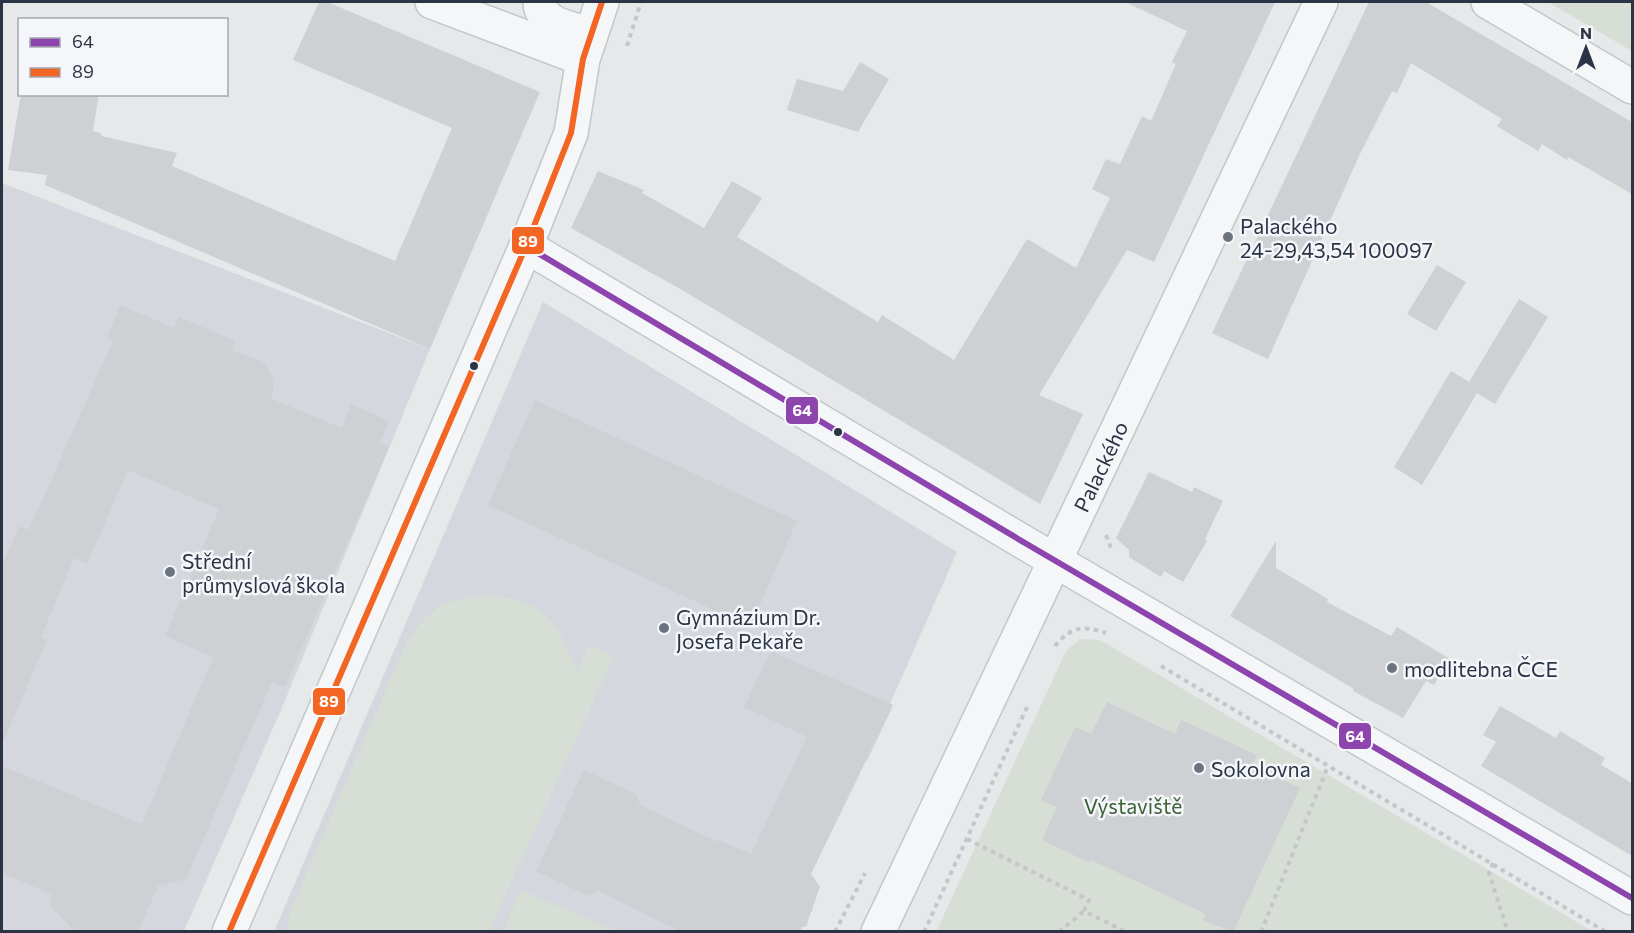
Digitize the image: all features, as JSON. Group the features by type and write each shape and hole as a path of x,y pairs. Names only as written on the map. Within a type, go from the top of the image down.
{"street":[{"path":"432,2 587,47"},
{"path":"540,2 540,6 551,22 587,47"},
{"path":"229,932 526,246 571,133 587,47 602,2"},
{"name":"Palackého","path":"878,932 1322,2"},
{"path":"1488,2 1632,87"},
{"path":"526,246 1632,898"}],"path":[{"path":"1054,648 1066,632 1082,628 1104,632 1114,638"},
{"path":"1155,662 1606,932"},
{"path":"924,932 1029,701"},
{"path":"1261,932 1328,766"},
{"path":"1508,932 1489,873 1509,827"},
{"path":"967,839 1089,900 1084,911 1059,932"},
{"path":"1084,911 1126,932"}],"shaded area":[{"name":"Střední průmyslová škola","path":"2,183 430,349 281,710 184,931 2,931"},
{"name":"Gymnázium Dr. Josefa Pekaře","path":"543,302 957,552 890,704 892,708 867,761 863,762 808,879 813,908 812,912 809,911 807,926 802,927 800,931 274,932"}],"green space":[{"path":"1548,2 1632,2 1632,51"},
{"path":"485,594 522,602 546,615 562,637 577,672 589,645 614,656 489,931 287,931 289,914 407,641 424,620 440,607"},
{"name":"Výstaviště","path":"1080,639 1100,640 1592,931 936,932 1066,651"},
{"path":"521,890 617,931 503,931"}],"building":[{"path":"319,2 327,2 540,92 430,349 45,185 47,175 8,170 21,96 99,96 93,131 101,133 101,136 177,153 172,166 395,261 452,128 293,60"},
{"path":"1125,2 1275,2 1154,262 1127,250 1039,395 1083,414 1040,504 682,290 571,228 598,171 644,190 642,193 704,228 732,181 762,198 737,237 878,322 882,315 954,360 1027,239 1076,268 1110,198 1092,189 1106,159 1120,164 1142,116 1151,121 1176,64 1172,62 1187,31"},
{"path":"1369,2 1426,2 1632,122 1632,194 1568,157 1567,160 1542,144 1538,151 1497,126 1502,119 1411,63 1397,93 1392,91 1360,154 1268,359 1212,333"},
{"path":"860,62 889,79 858,132 787,110 797,79 843,91"},
{"path":"1437,265 1466,282 1436,331 1407,314"},
{"path":"1519,299 1548,317 1495,404 1477,393 1422,485 1394,467 1451,371 1469,382"},
{"path":"120,305 174,328 179,317 235,341 232,350 263,362 274,380 272,399 342,428 351,404 389,421 380,443 389,447 285,687 272,682 186,879 158,886 138,932 75,932 51,907 51,894 2,873 2,766 142,824 213,657 165,636 219,509 128,470 87,564 74,558 41,637 47,640 2,745 2,566 19,526 29,530 113,341 107,338"},
{"path":"535,400 797,521 750,627 488,505"},
{"path":"1149,472 1192,492 1194,487 1223,501 1205,539 1207,541 1183,582 1164,571 1161,577 1129,557 1129,550 1116,538"},
{"path":"1276,541 1276,568 1328,599 1327,602 1391,636 1397,627 1450,659 1434,685 1426,681 1403,718 1353,691 1354,689 1230,616"},
{"path":"771,651 893,705 811,874 820,887 806,926 802,927 800,932 682,932 598,891 588,896 536,871 584,770 636,794 640,805 718,842 719,840 751,854 807,737 744,707"},
{"path":"1107,702 1175,734 1181,720 1257,755 1252,766 1300,788 1233,932 1203,920 1206,914 1091,860 1090,863 1042,840 1057,807 1041,800 1075,727 1091,734"},
{"path":"1500,706 1556,738 1560,731 1605,758 1601,765 1632,783 1632,856 1481,766 1496,742 1483,735"}],"transit line":[{"name":"89","path":"229,932 526,246 571,133 583,59 602,2"},
{"name":"64","path":"526,246 1025,543 1632,898"}],"place":[{"name":"Palackého 24-29,43,54 100097","path":"1228,237"},
{"name":"Střední průmyslová škola","path":"170,572"},
{"name":"Gymnázium Dr. Josefa Pekaře","path":"664,628"},
{"name":"modlitebna ČCE","path":"1392,668"},
{"name":"Sokolovna","path":"1199,768"}]}
